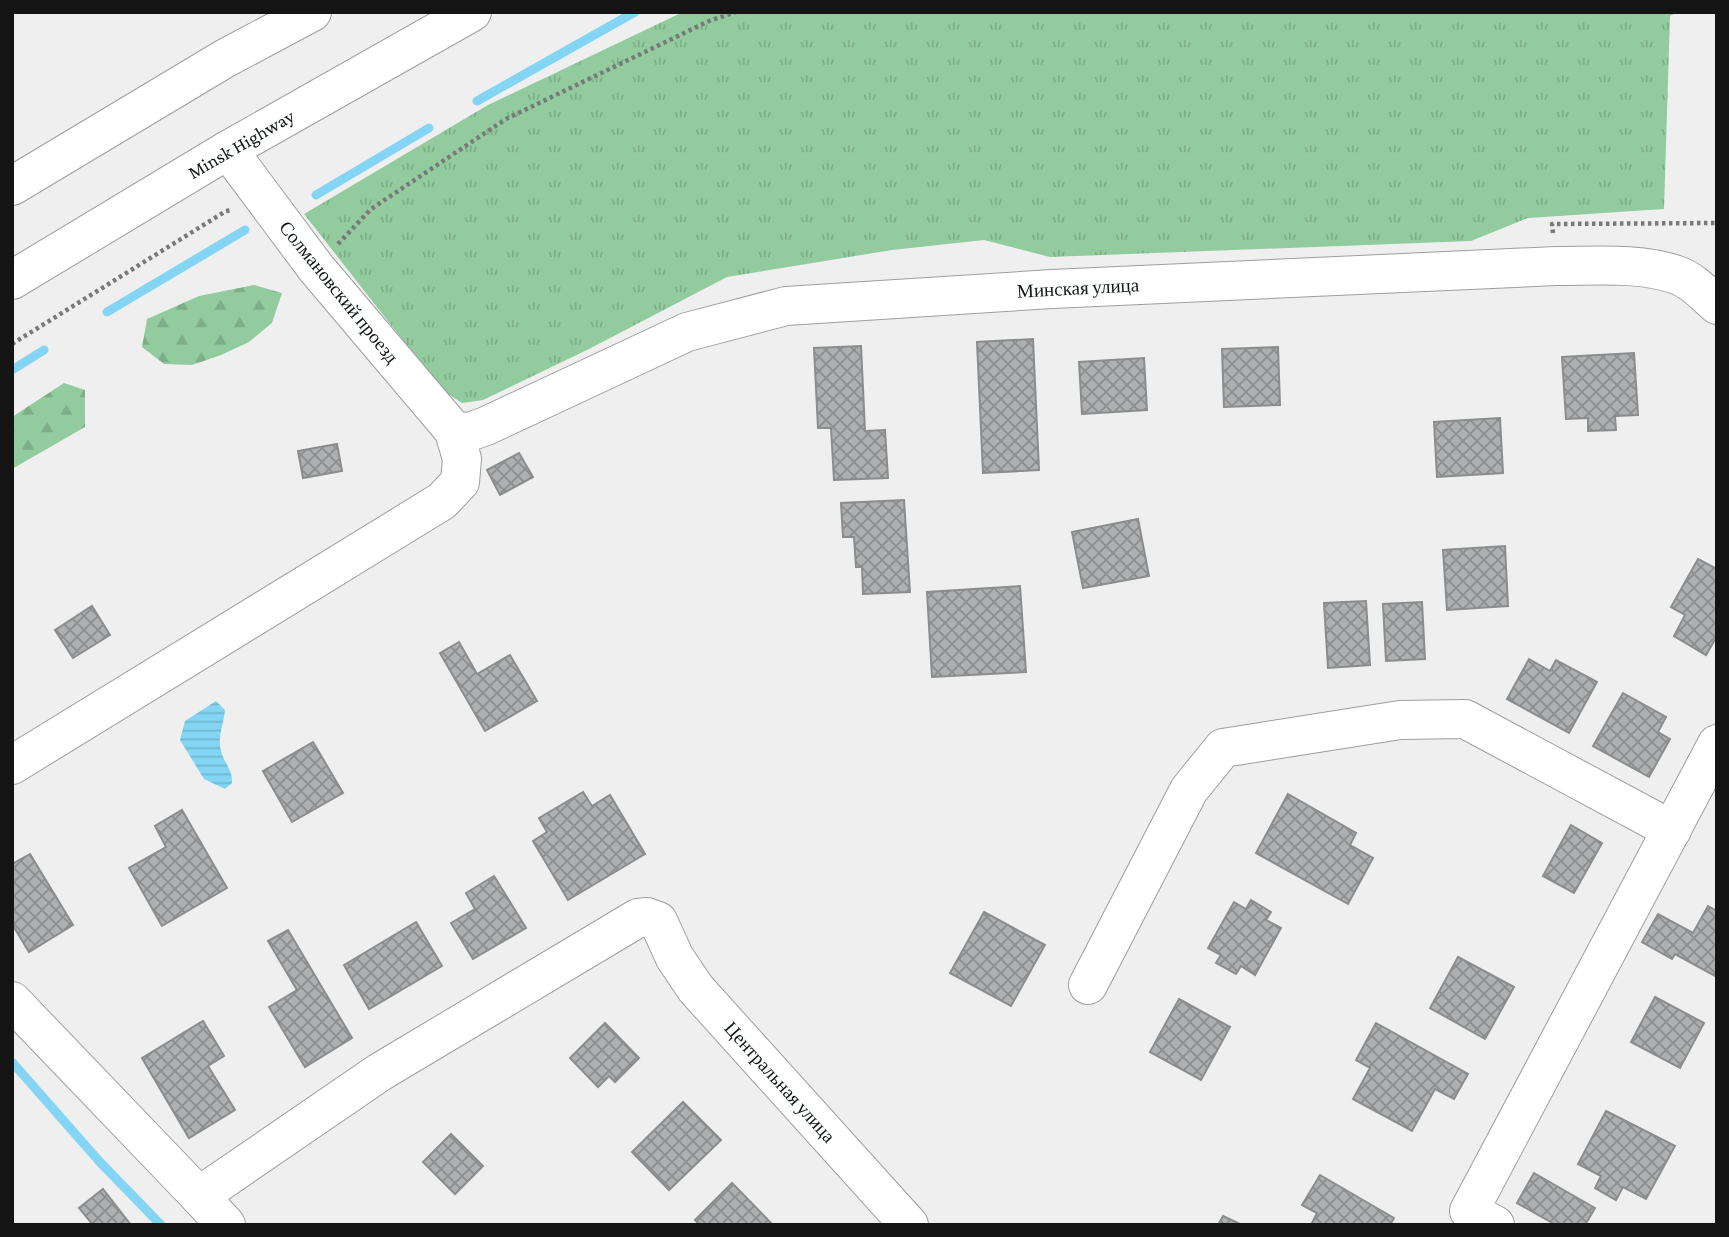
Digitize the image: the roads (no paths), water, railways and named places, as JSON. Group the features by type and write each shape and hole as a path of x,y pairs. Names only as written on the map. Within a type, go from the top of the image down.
{"main road":[{"path":"12,186 224,59 312,12"},
{"name":"Minsk Highway","path":"12,280 228,150 472,12"},
{"name":"Солмановский проезд","path":"228,150 316,268 454,431"},
{"name":"Минская улица","path":"454,431 469,432 486,426 687,332 786,306 1052,289 1556,265 1619,266 1679,276 1717,305"},
{"path":"12,765 442,500 460,482 462,458 454,431"},
{"path":"1088,985 1189,790 1223,748 1400,720 1465,719 1672,830"},
{"path":"1482,1218 1672,830 1717,744"},
{"name":"Центральная улица","path":"199,1196 380,1072 638,918 647,916 658,921 676,958 696,989 909,1225"},
{"path":"12,1001 226,1225"}],"water":[{"path":"216,701 225,710 220,746 232,783 225,789 204,779 180,740 185,721"}],"waterway":[{"path":"477,101 635,12"},
{"path":"316,195 429,128"},
{"path":"107,312 245,230"},
{"path":"12,370 44,350"},
{"path":"12,1062 99,1161 161,1225"}]}
